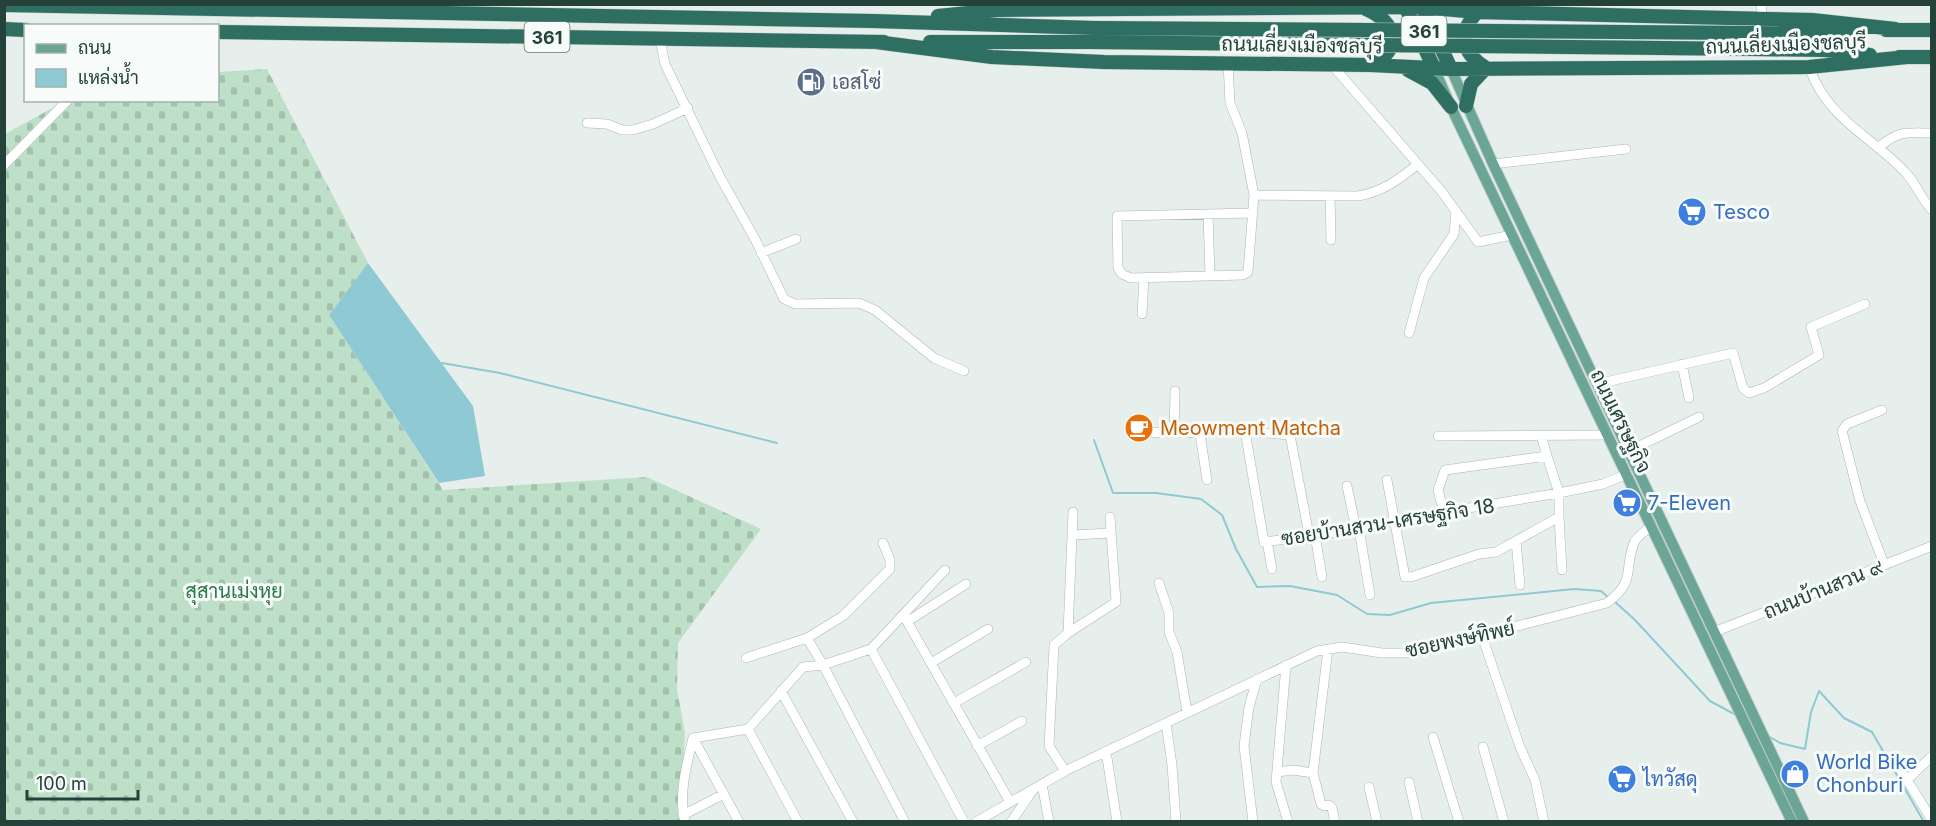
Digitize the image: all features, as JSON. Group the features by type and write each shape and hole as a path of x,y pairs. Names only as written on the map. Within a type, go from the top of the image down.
{"highway":[{"path":"1454,4 1482,8"},
{"name":"ถนนเลี่ยงเมืองชลบุรี","path":"4,5 873,21 1094,35 1825,50 1932,57"},
{"path":"1363,6 1384,19 1390,28 1392,40 1389,51 1381,60 1371,65"},
{"path":"1404,6 1434,69"},
{"path":"1421,6 1451,69"},
{"name":"ถนนเลี่ยงเมืองชลบุรี","path":"873,21 998,10 1421,6 1482,8 1503,13 1812,20 1895,29 1932,30"},
{"path":"1466,106 1471,84 1486,68 1470,56 1465,47 1464,37 1466,27 1482,8"},
{"path":"4,29 24,30"},
{"name":"ถนนเลี่ยงเมืองชลบุรี","path":"219,32 876,42 1094,35 1821,34 1895,29"},
{"name":"ถนนเลี่ยงเมืองชลบุรี","path":"876,42 992,57 1104,62 1371,65 1434,69 1809,67 1907,57"},
{"path":"1395,67 1414,73 1432,83 1451,107"}],"main road":[{"name":"ถนนเศรษฐกิจ","path":"1434,69 1651,526 1752,711 1804,822"},
{"name":"ถนนเศรษฐกิจ","path":"1451,69 1493,164 1629,451 1745,723 1792,822"},
{"path":"1548,310 1560,304"}],"street":[{"path":"1761,4 1763,19"},
{"path":"660,39 665,64 783,299 795,304 859,303 875,310 934,358 964,371"},
{"path":"1228,63 1230,103 1242,133 1254,195 1253,213 1248,272 1243,275 1131,278 1125,276 1118,267 1117,216 1253,213"},
{"path":"1332,65 1442,192 1478,242 1512,235"},
{"path":"1809,67 1813,78 1832,108 1908,175 1932,210"},
{"path":"4,165 66,102"},
{"path":"587,123 607,124 622,130 633,130 653,124 688,108"},
{"path":"1878,148 1890,137 1902,133 1932,133"},
{"path":"1493,164 1626,149"},
{"path":"1254,195 1358,196 1388,187 1417,165"},
{"path":"1330,196 1331,240"},
{"path":"1409,333 1424,278 1454,234 1456,211"},
{"path":"1208,214 1210,275"},
{"path":"761,253 796,239"},
{"path":"1142,314 1144,278"},
{"path":"1597,384 1733,353 1743,388 1749,393 1764,388 1819,355 1811,327 1865,304"},
{"path":"1682,364 1689,398"},
{"path":"1174,433 1175,391"},
{"path":"1882,410 1847,424 1842,431 1860,501 1884,564"},
{"path":"1629,451 1699,417"},
{"path":"1141,432 1200,434 1245,431 1290,435 1322,577"},
{"name":"ซอยบ้านสวน-เศรษฐกิจ 18","path":"1245,431 1263,542 1357,529 1396,520 1559,493 1603,484 1627,474"},
{"path":"1200,434 1207,480"},
{"path":"1541,435 1559,493 1562,570"},
{"path":"1438,436 1608,435"},
{"path":"1444,513 1438,490 1445,470 1547,456"},
{"path":"1387,480 1405,577 1479,554 1496,552 1559,517"},
{"path":"1347,486 1370,595"},
{"path":"1068,633 1073,512"},
{"path":"1065,771 1049,746 1054,645 1068,633 1116,602 1110,517"},
{"name":"ซอยพงษ์ทิพย์","path":"976,822 1065,771 1317,651 1342,647 1382,653 1412,653 1607,603 1627,583 1634,541 1651,526"},
{"path":"1072,535 1111,533"},
{"path":"1267,541 1272,569"},
{"path":"1516,541 1520,585"},
{"path":"746,658 807,638 843,616 890,569 890,560 883,543"},
{"name":"ถนนบ้านสวน ๙","path":"1709,634 1932,546"},
{"path":"693,738 748,729 803,667 824,664 872,649 906,619 945,570"},
{"path":"1159,583 1169,613 1169,632 1177,652 1187,712"},
{"path":"906,619 966,584"},
{"path":"906,619 1010,802"},
{"path":"931,663 988,629"},
{"path":"1482,636 1520,747 1535,780 1544,822"},
{"path":"807,638 824,664 905,822"},
{"path":"872,649 964,822"},
{"path":"1328,649 1313,773 1321,804 1332,808 1335,822"},
{"path":"954,703 1026,662"},
{"path":"1286,665 1276,782 1288,822"},
{"path":"1253,822 1244,746 1249,707 1257,679"},
{"path":"781,691 853,822"},
{"path":"977,746 1022,721"},
{"path":"1166,723 1176,822"},
{"path":"748,729 798,822"},
{"path":"693,738 739,822"},
{"path":"684,818 684,784 693,738"},
{"path":"1433,738 1459,822"},
{"path":"1483,747 1504,822"},
{"path":"1106,752 1117,822"},
{"path":"1907,780 1932,756"},
{"path":"1895,761 1932,820"},
{"path":"1277,772 1293,770 1313,773"},
{"path":"1409,782 1418,822"},
{"path":"1011,822 1039,786"},
{"path":"1039,786 1048,822"},
{"path":"1369,787 1377,822"},
{"path":"684,818 724,794"}],"green space":[{"name":"สุสานเม่งหุย","path":"267,69 368,263 329,315 443,490 647,477 761,529 678,643 677,689 685,733 680,821 5,822 5,134 63,102 219,102 219,72"}],"water":[{"path":"368,263 473,406 485,476 439,483 329,315"}],"waterway":[{"path":"442,363 500,373 777,443"},
{"path":"1094,440 1113,493 1156,493 1201,499 1222,515 1236,549 1257,587 1290,586 1337,595 1367,614 1390,615 1431,603 1574,589 1601,591 1609,598"},
{"path":"1614,601 1635,620 1710,701 1736,715"},
{"path":"1768,736 1780,743 1805,749 1811,712 1819,691 1844,718 1872,732 1924,822"}],"place":[{"name":"เอสโซ่","path":"811,82"},
{"name":"Tesco","path":"1692,212"},
{"name":"Meowment Matcha","path":"1139,428"},
{"name":"7-Eleven","path":"1627,503"},
{"name":"World Bike Chonburi","path":"1795,774"},
{"name":"ไทวัสดุ","path":"1622,779"}]}
